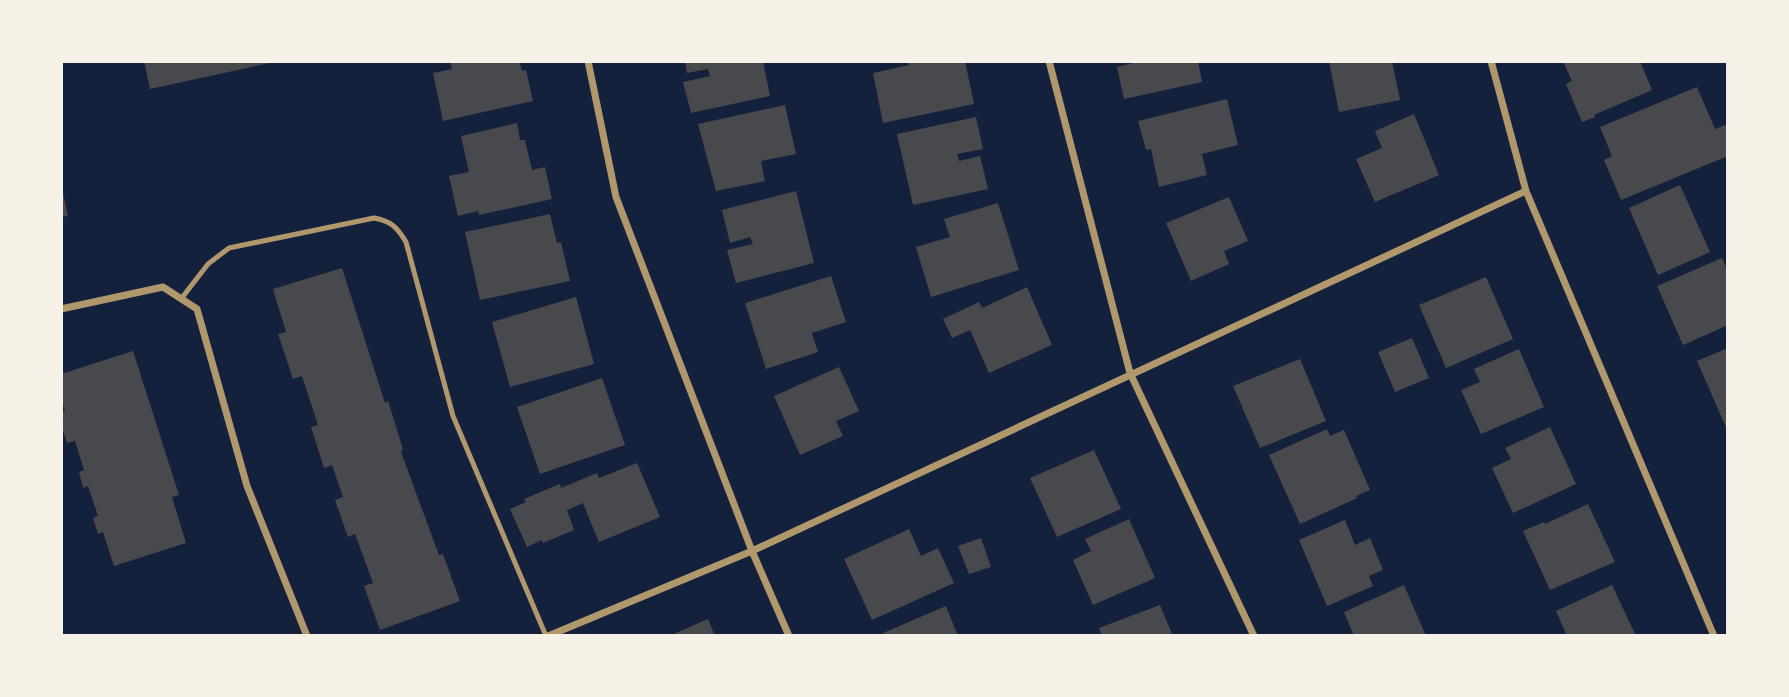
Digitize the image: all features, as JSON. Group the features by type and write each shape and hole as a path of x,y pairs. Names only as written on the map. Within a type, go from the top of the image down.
{"street":[{"path":"588,61 616,197 752,551 789,636"},
{"path":"1049,61 1130,373 1254,636"},
{"path":"1491,61 1526,191 1714,636"},
{"path":"547,636 752,551 1526,191"},
{"path":"61,309 163,287 197,309 247,486 307,636"}],"lane":[{"path":"181,299 208,264 229,248 374,218 388,221 398,228 406,242 453,416 547,636"}],"building":[{"path":"144,61 273,61 274,62 150,89"},
{"path":"450,61 519,61 522,71 526,70 533,101 443,121 433,73 452,69"},
{"path":"685,61 763,61 770,96 691,113 683,82 710,76 708,69 687,73"},
{"path":"908,61 965,61 974,104 883,123 873,73 909,65"},
{"path":"1142,61 1198,61 1202,82 1124,99 1117,67"},
{"path":"1329,61 1392,61 1400,100 1339,112"},
{"path":"1563,61 1640,61 1652,90 1582,122 1566,84 1572,81"},
{"path":"1697,87 1715,129 1728,124 1728,156 1621,200 1604,160 1612,156 1600,127"},
{"path":"1227,99 1238,145 1202,154 1207,175 1159,187 1151,149 1146,150 1138,121"},
{"path":"785,105 796,154 761,161 765,181 716,191 698,124"},
{"path":"1414,114 1439,175 1375,202 1356,159 1382,148 1375,131"},
{"path":"976,117 983,149 957,154 959,161 980,156 988,189 913,205 897,134"},
{"path":"517,123 520,140 525,140 532,170 545,167 552,199 479,215 478,211 458,216 449,176 469,172 461,136"},
{"path":"1680,185 1710,252 1658,275 1629,208"},
{"path":"61,189 68,216 61,217"},
{"path":"796,191 814,263 736,283 727,250 753,244 750,237 730,243 722,210"},
{"path":"1229,197 1248,241 1224,251 1229,264 1191,281 1166,223"},
{"path":"998,203 1019,270 931,297 916,247 950,237 944,219"},
{"path":"550,214 557,243 561,242 570,281 480,300 465,232"},
{"path":"1722,258 1728,272 1728,325 1683,345 1657,286"},
{"path":"342,268 385,403 388,401 403,449 401,452 439,555 443,554 460,601 380,630 364,586 373,583 355,534 348,537 335,500 343,497 332,465 324,468 311,427 318,425 302,376 293,379 278,334 286,332 273,289"},
{"path":"831,276 846,322 812,333 818,352 766,369 745,303"},
{"path":"1486,277 1513,339 1446,368 1419,305"},
{"path":"1027,287 1052,345 989,373 970,330 952,338 943,319 979,302 982,308"},
{"path":"576,297 594,364 510,387 492,322"},
{"path":"1412,338 1429,378 1395,392 1378,352"},
{"path":"1728,348 1728,432 1697,361"},
{"path":"1519,349 1544,407 1481,434 1461,390 1480,382 1474,369"},
{"path":"133,351 179,495 172,497 186,543 114,566 103,532 98,534 93,518 98,516 88,486 83,488 79,472 84,470 75,441 67,443 61,424 61,412 65,411 61,399 61,374"},
{"path":"1300,359 1326,421 1260,448 1233,386"},
{"path":"839,367 859,411 836,421 843,436 800,455 774,396"},
{"path":"602,378 625,445 540,474 517,407"},
{"path":"1550,427 1576,484 1513,513 1492,468 1511,459 1505,448"},
{"path":"1327,429 1330,436 1344,430 1370,490 1300,524 1269,455"},
{"path":"1094,450 1121,509 1057,537 1030,478"},
{"path":"637,463 660,517 599,542 583,503 567,510 574,530 527,547 510,509 526,502 524,499 560,484 561,488 597,473 599,478"},
{"path":"1588,504 1615,562 1550,590 1523,531"},
{"path":"1129,519 1155,578 1093,605 1073,560 1091,551 1085,539"},
{"path":"1345,520 1355,545 1370,538 1383,570 1369,576 1373,586 1327,606 1299,540"},
{"path":"909,529 921,556 938,548 954,583 872,620 844,559"},
{"path":"981,538 991,567 969,574 958,546"},
{"path":"1404,585 1426,636 1354,636 1344,612"},
{"path":"1612,585 1636,636 1567,636 1556,611"},
{"path":"1160,605 1173,636 1102,636 1099,628"},
{"path":"946,606 958,636 884,636 883,633"},
{"path":"708,619 715,636 669,636"}]}
